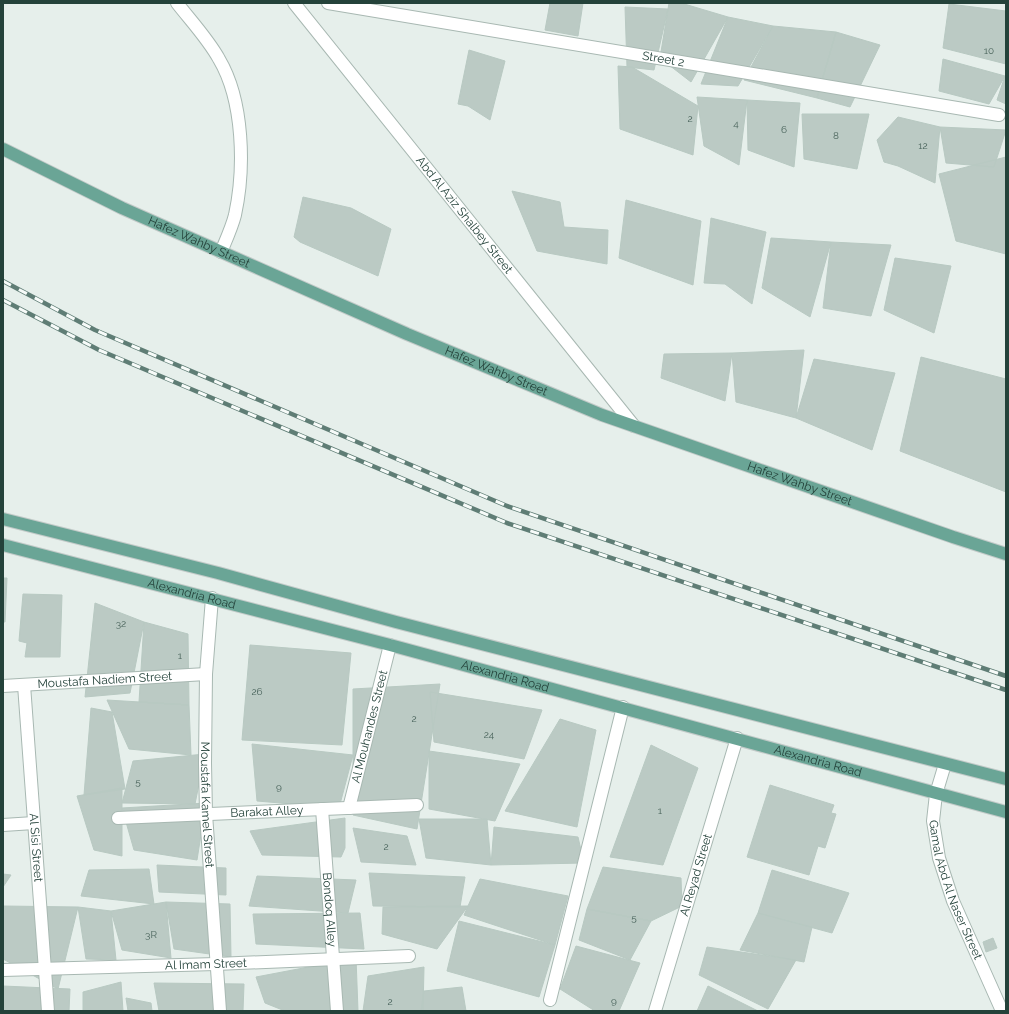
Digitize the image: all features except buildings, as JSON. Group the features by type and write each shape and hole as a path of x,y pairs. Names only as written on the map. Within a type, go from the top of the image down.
{"main road":[{"name":"Hafez Wahby Street","path":"3,149 122,208 407,334 602,415 1006,554"},
{"name":"Alexandria Road","path":"3,519 218,573 396,622 736,708 1006,780"},
{"name":"Alexandria Road","path":"3,545 390,645 1006,812"}],"street":[{"path":"177,3 220,60 229,80 237,109 241,167 235,216 222,252"},
{"name":"Abd Al Aziz Shalbey Street","path":"294,3 634,426"},
{"name":"Street 2","path":"328,3 999,115"},
{"name":"Moustafa Kamel Street","path":"212,598 206,674 204,763 206,814 220,1011"},
{"name":"Al Mouhandes Street","path":"349,808 390,645"},
{"name":"Moustafa Nadiem Street","path":"3,686 206,674"},
{"name":"Al Sisi Street","path":"24,685 48,1011"},
{"path":"550,1000 623,708"},
{"name":"Al Reyad Street","path":"655,1011 737,738"},
{"name":"Gamal Abd Al Naser Street","path":"945,764 936,794 934,821 939,858 953,901 1002,1011"},
{"name":"Barakat Alley","path":"118,818 417,805"},
{"name":"Bondoq Alley","path":"322,809 337,1011"},
{"path":"3,824 34,823"},
{"name":"Al Imam Street","path":"3,970 216,964 409,956"}],"railway":[{"path":"3,281 95,330 507,506 1006,676"},
{"path":"3,300 99,350 507,523 1006,690"}]}
